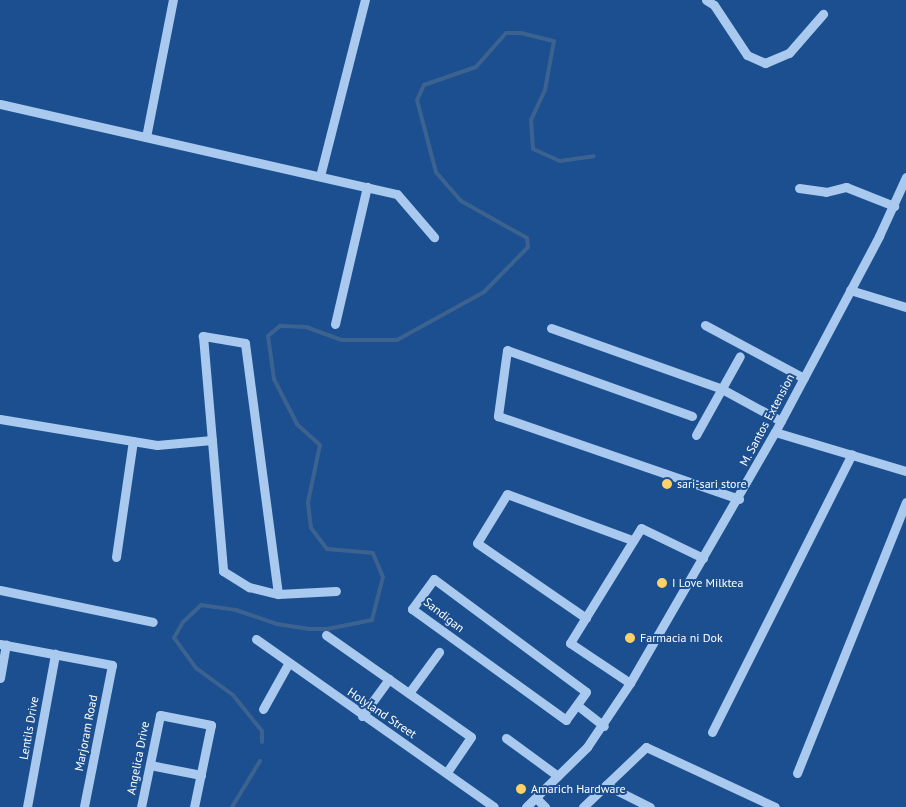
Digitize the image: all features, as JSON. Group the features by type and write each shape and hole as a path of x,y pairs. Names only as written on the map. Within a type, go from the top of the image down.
{"street":[{"path":"146,137 173,0"},
{"path":"320,176 365,0"},
{"path":"711,2 747,55 764,63 789,53 823,14"},
{"path":"0,104 367,187 402,198 434,237"},
{"name":"M. Santos Extension","path":"526,807 558,776 604,726 630,683 739,499 894,206 906,177"},
{"path":"335,324 367,187"},
{"path":"799,188 826,192 846,187 894,206"},
{"path":"850,290 906,307"},
{"path":"705,325 804,378"},
{"path":"552,328 722,389 781,421"},
{"path":"278,594 245,343 203,336 223,571 249,587 278,594 336,591"},
{"path":"692,416 506,350 498,416 739,499"},
{"path":"696,435 740,356"},
{"path":"0,419 157,445 212,440"},
{"path":"775,432 906,471"},
{"path":"116,557 133,441"},
{"path":"712,732 852,454"},
{"path":"586,618 477,543 506,494 632,540"},
{"path":"797,773 906,502"},
{"path":"630,683 570,643 640,528 703,558"},
{"name":"Sandigan","path":"434,579 586,692 577,705 566,720 412,609 434,579"},
{"path":"0,590 154,622"},
{"path":"326,635 471,737 447,772"},
{"name":"Holyland Street","path":"256,639 288,664 447,772 494,807"},
{"path":"0,678 3,645 55,654"},
{"path":"409,693 439,652"},
{"name":"Marjoram Road","path":"55,654 112,665 84,807"},
{"name":"Lentils Drive","path":"27,807 55,654"},
{"path":"262,709 288,664"},
{"path":"362,716 389,679"},
{"path":"577,705 604,726"},
{"name":"Angelica Drive","path":"141,807 160,715 211,725 201,775"},
{"path":"506,738 558,776"},
{"path":"583,807 646,747 776,807"},
{"path":"150,765 201,775 194,807"},
{"path":"606,785 650,807"},
{"path":"536,798 545,807"}],"waterway":[{"path":"262,742 262,731 233,695 196,668 174,638 183,622 201,605 236,610 277,624 308,629 327,629 372,620 383,577 373,553 327,549 311,528 308,502 320,445 297,424 274,379 268,336 280,326 306,327 342,340 397,340 484,292 528,247 527,238 461,201 436,172 417,100 424,85 476,67 506,33 521,33 554,41 545,90 531,120 533,149 560,161 594,156"},
{"path":"232,807 260,761"}],"place":[{"name":"sari-sari store","path":"667,484"},
{"name":"I Love Milktea","path":"662,583"},
{"name":"Farmacia ni Dok","path":"630,638"},
{"name":"Amarich Hardware","path":"521,789"}]}
